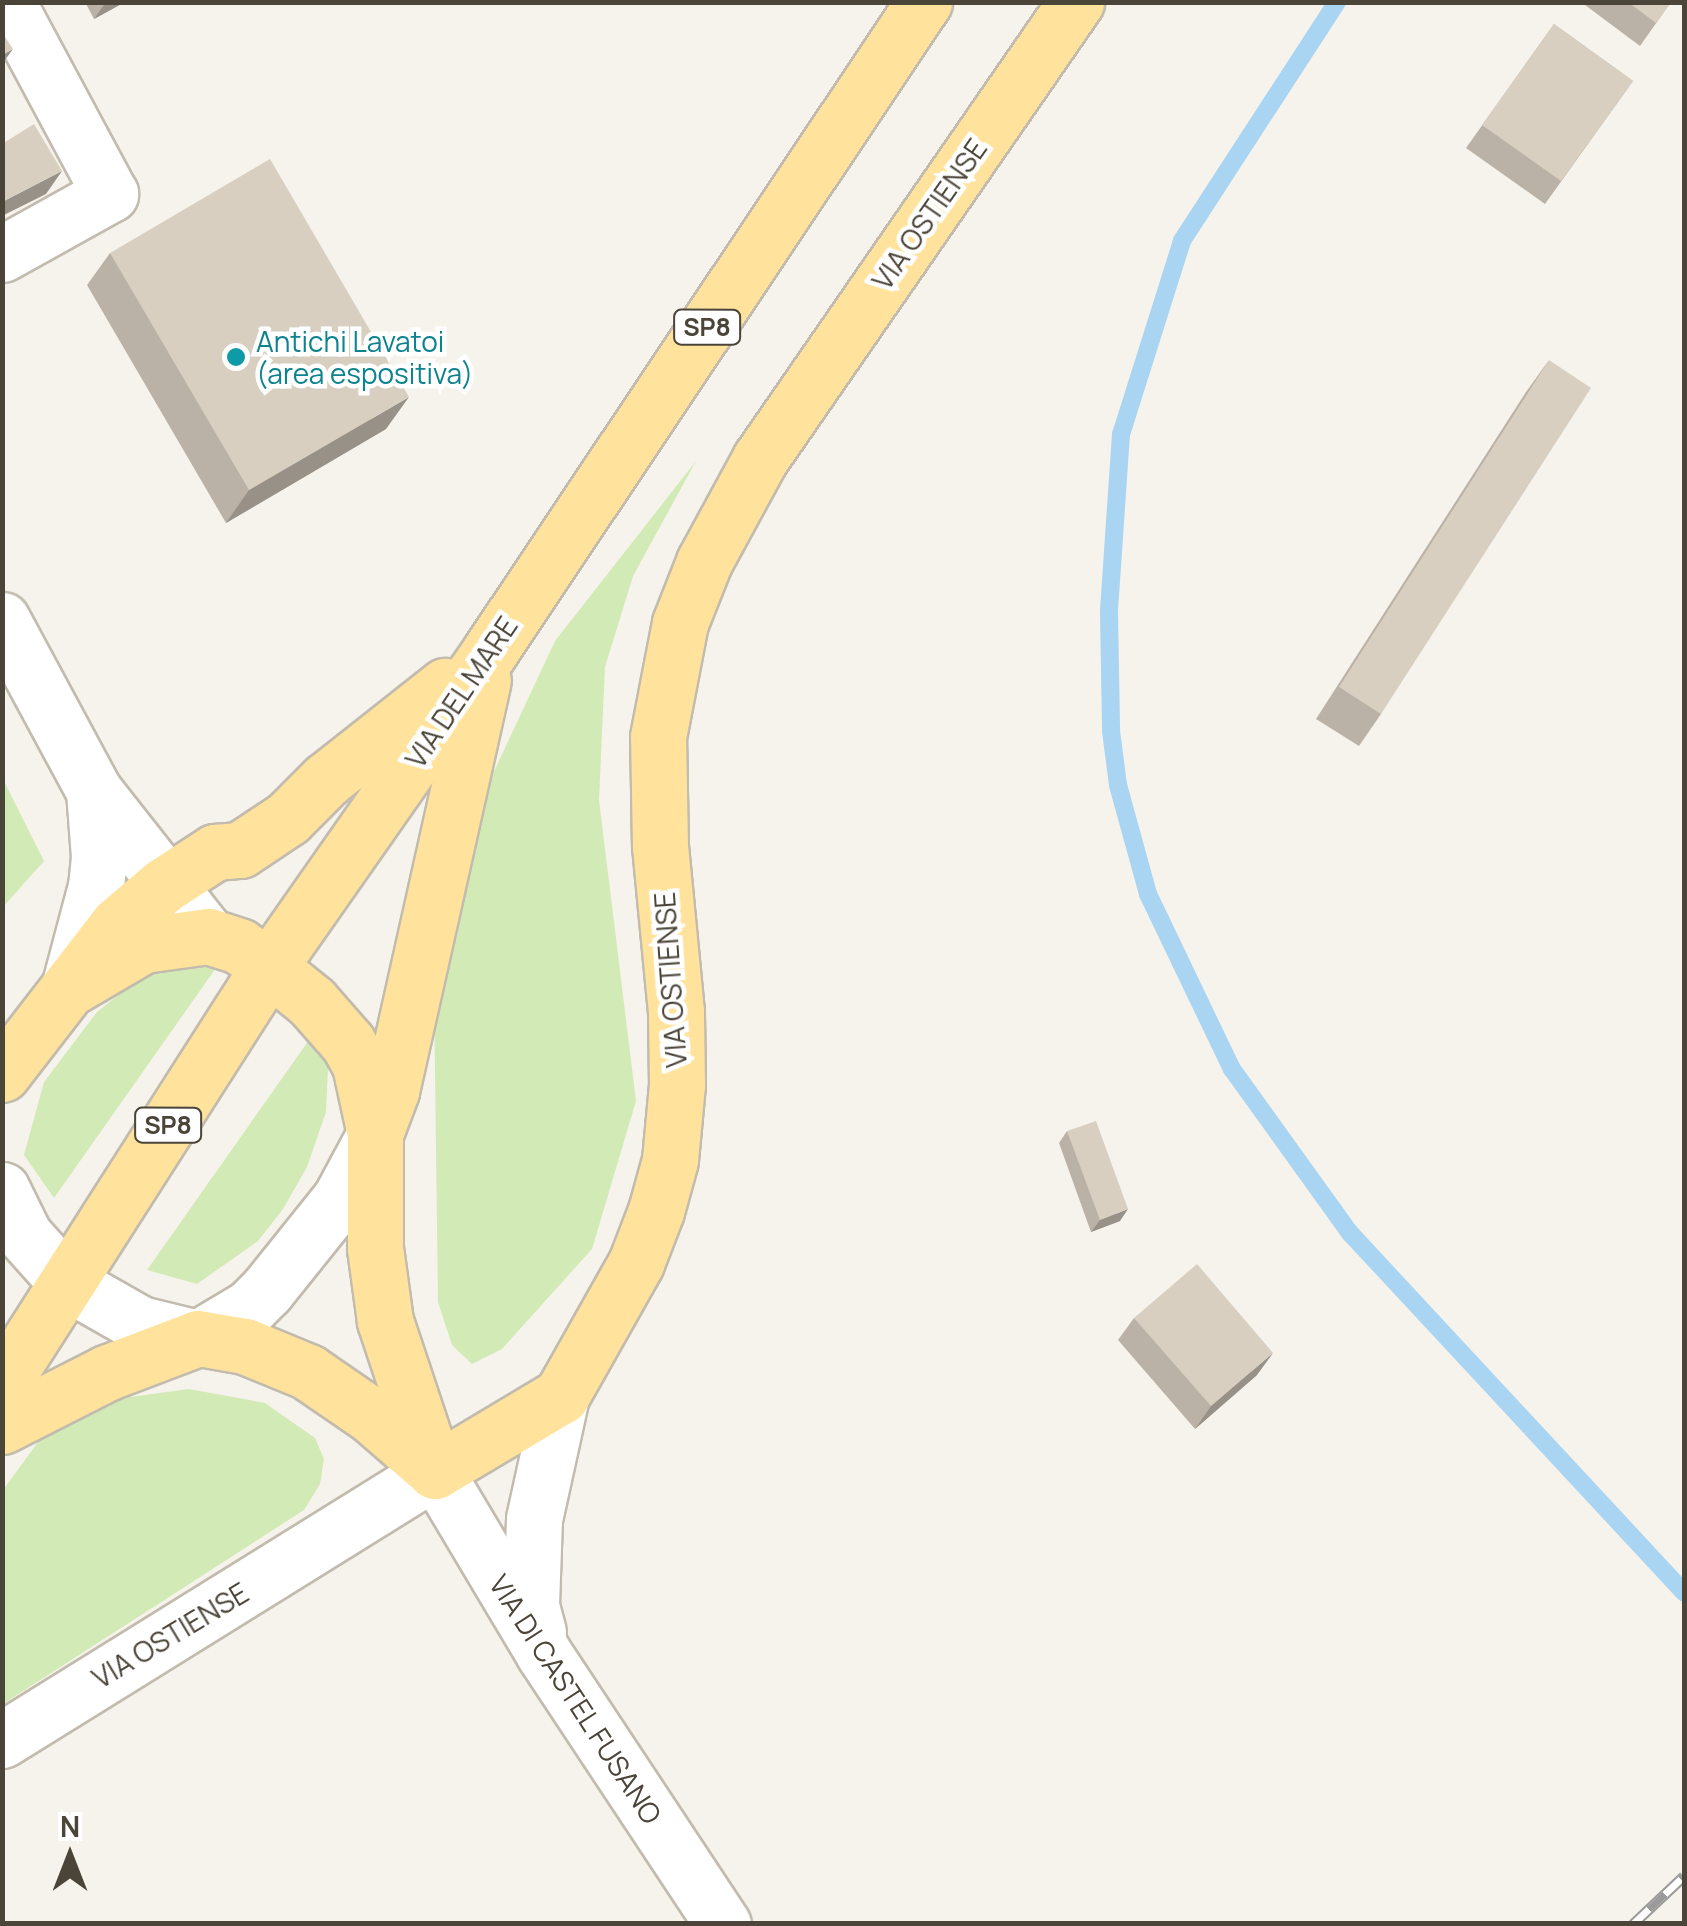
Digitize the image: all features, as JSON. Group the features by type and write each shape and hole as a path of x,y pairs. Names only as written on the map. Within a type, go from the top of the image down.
{"main road":[{"name":"VIA DEL MARE","path":"2,1384 269,967 490,650 924,2"},
{"name":"VIA OSTIENSE","path":"436,1471 561,1396 636,1264 670,1160 677,1086 676,1012 660,847 658,737 680,623 704,562 760,459 1076,2"},
{"path":"5,1080 118,925 164,885 215,852 240,850 288,818 326,780 490,650"},
{"path":"375,1134 391,1091 490,650"},
{"path":"68,989 143,944 208,936 239,946 269,967 312,1002 348,1043 360,1065 375,1134 376,1248 386,1321 436,1471"},
{"path":"2,1426 106,1374 198,1338 244,1346 308,1372 372,1416 436,1471"}],"street":[{"path":"2,254 110,194 6,2"},
{"path":"2,620 94,792 208,936"},
{"path":"68,989 96,886 99,857 94,792"},
{"path":"2,1190 24,1234 66,1282 140,1324 198,1338 250,1306 267,1290 340,1198 375,1134"},
{"path":"544,1654 531,1605 531,1553 538,1490 561,1396"},
{"name":"VIA DI CASTEL FUSANO","path":"436,1471 544,1654 723,1924"},
{"name":"VIA OSTIENSE","path":"2,1740 436,1471"}],"green space":[{"path":"696,461 633,576 605,667 599,800 636,1101 592,1249 502,1349 472,1364 452,1345 438,1302 434,996 476,810 555,641"},
{"path":"2,777 44,861 3,907 2,907"},
{"path":"185,959 216,968 54,1198 24,1155 44,1082 97,1012 142,976"},
{"path":"309,1040 328,1066 326,1112 307,1167 283,1209 258,1241 197,1284 147,1270"},
{"path":"189,1389 265,1403 315,1438 324,1459 320,1484 304,1510 3,1704 3,1490 55,1419 123,1398"}],"building":[{"path":"1628,2 1671,2 1656,23"},
{"path":"1554,24 1633,81 1561,181 1482,125"},
{"path":"2,32 13,49 2,55"},
{"path":"34,124 62,171 2,202 2,144"},
{"name":"Antichi Lavatoi (area espositiva)","path":"270,159 409,397 249,490 110,253"},
{"path":"1549,360 1591,388 1381,714 1339,687"},
{"path":"1096,1121 1128,1209 1100,1220 1067,1131"},
{"path":"1197,1264 1273,1353 1211,1406 1134,1318"}],"waterway":[{"path":"1337,2 1182,241 1121,434 1109,612 1111,731 1118,785 1148,894 1232,1069 1350,1233 1684,1593"}],"railway":[{"path":"1633,1924 1684,1876"}],"place":[{"name":"Antichi Lavatoi (area espositiva)","path":"236,357"}]}
